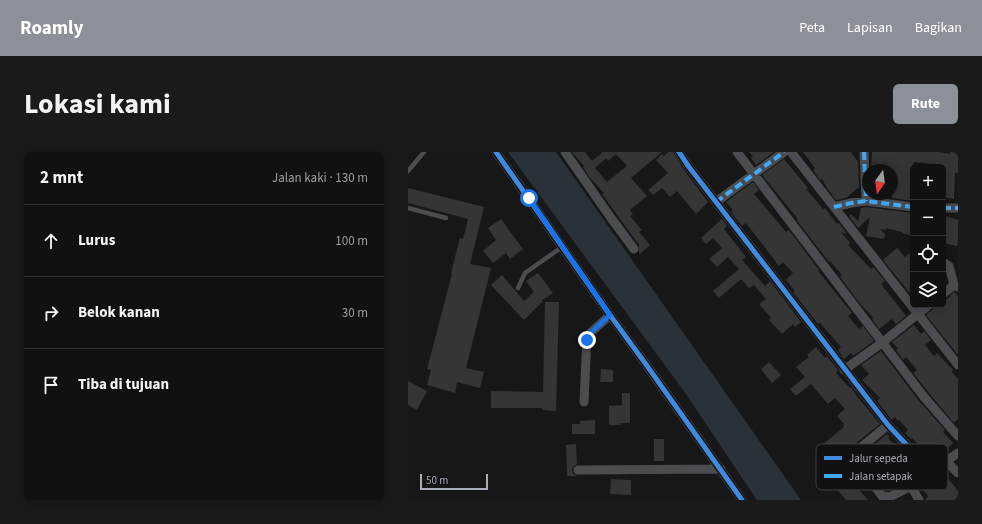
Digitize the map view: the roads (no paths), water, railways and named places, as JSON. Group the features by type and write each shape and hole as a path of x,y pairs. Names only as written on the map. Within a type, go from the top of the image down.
{"street":[{"path":"496,152 742,500"},
{"path":"565,152 634,249"},
{"path":"679,152 844,370 888,425 906,444"},
{"path":"737,152 924,397 958,436"},
{"path":"716,202 784,152"},
{"path":"791,152 917,315 958,365"},
{"path":"864,152 866,201"},
{"path":"834,207 866,201 910,207"},
{"path":"946,208 958,208"},
{"path":"946,264 949,266 956,286 946,292"},
{"path":"844,370 883,342 925,308"},
{"path":"584,402 587,338 588,335 610,315"},
{"path":"865,444 888,425"},
{"path":"948,460 958,453"},
{"path":"948,463 958,473"},
{"path":"578,470 643,471 721,469"},
{"path":"878,490 882,496 890,498 904,490"},
{"path":"913,490 919,500"}],"lane":[{"path":"408,171 424,152"},
{"path":"408,208 446,218"},
{"path":"518,288 524,273 562,247"}]}
